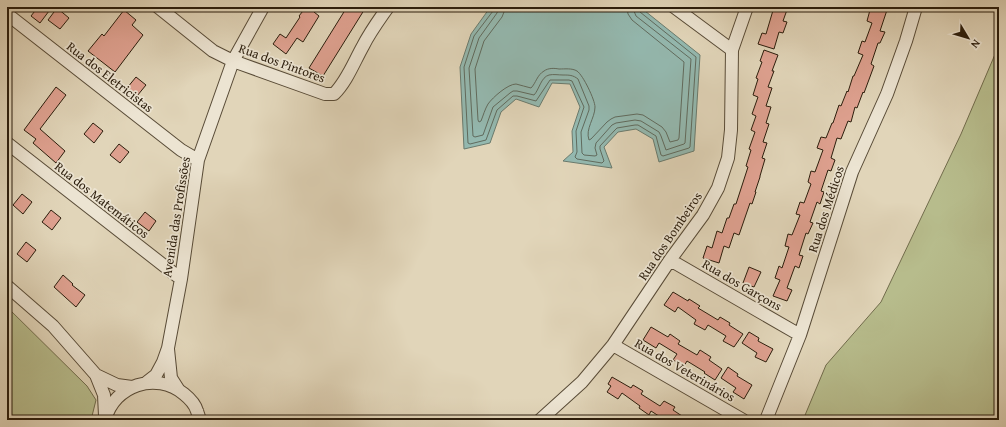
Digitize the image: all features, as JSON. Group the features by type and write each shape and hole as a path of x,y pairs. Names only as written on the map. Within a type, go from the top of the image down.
{"street":[{"name":"Rua dos Pintores","path":"158,7 213,51 232,61 325,94 334,94 340,88 366,39 388,7"},
{"name":"Avenida das Profissões","path":"168,348 181,279 198,160 232,61 263,7"},
{"path":"674,7 732,50"},
{"name":"Rua dos Bombeiros","path":"541,420 582,382 613,345 670,260 703,215 718,188 728,158 731,130 732,50 747,7"},
{"name":"Rua dos Médicos","path":"766,420 800,335 852,172 887,94 906,41 916,7"},
{"name":"Rua dos Eletricistas","path":"7,14 181,150 198,160"},
{"name":"Rua dos Matemáticos","path":"7,143 181,279"},
{"name":"Rua dos Garçons","path":"670,260 800,335"},
{"path":"7,286 53,326 96,375 104,395 106,419"},
{"name":"Rua dos Veterinários","path":"613,345 743,420"},
{"path":"106,419 112,404 123,392 147,382 156,375 168,348"},
{"path":"168,348 171,378 178,389"},
{"path":"96,375 117,386 132,388"},
{"path":"147,382 168,384 178,389 189,398 197,411 200,420"}],"green space":[{"path":"999,45 999,420 803,420 826,365 881,302 961,134"},
{"path":"7,307 87,386 96,400 91,420 7,420"}],"water":[{"path":"492,7 640,7 700,55 694,151 659,162 653,139 636,129 618,132 604,147 612,168 563,161 573,152 572,131 580,107 570,84 552,83 539,107 516,99 501,112 490,143 464,149 460,67 471,34"}],"building":[{"path":"38,7 52,7 40,23 31,16"},
{"path":"306,7 318,7 314,12 319,16 303,42 297,38 286,54 273,44 280,34 286,38"},
{"path":"347,7 366,7 323,76 309,68"},
{"path":"774,7 788,7 783,21 787,22 783,33 779,32 774,49 758,44 762,33 766,34"},
{"path":"874,7 888,7 880,31 885,32 880,43 878,43 871,64 874,66 864,93 863,92 857,108 855,107 851,122 848,121 841,139 837,138 831,158 835,160 831,171 828,170 821,191 824,192 820,204 817,202 810,222 813,223 808,234 806,233 799,255 803,256 799,268 795,266 787,288 792,290 787,301 773,296 780,280 775,278 779,266 782,268 789,247 785,246 788,234 792,235 800,215 796,214 800,202 804,203 811,184 808,182 811,171 815,172 823,150 817,148 821,137 826,138 839,105 841,106 847,91 848,92 853,76 863,55 858,53 862,41 865,42 872,23 867,21 870,10 873,10"},
{"path":"57,8 69,18 60,29 48,20"},
{"path":"124,10 136,20 132,25 143,35 115,72 88,51 102,34 104,36"},
{"path":"764,50 778,55 768,87 772,88 766,106 771,107 766,123 769,124 763,142 767,143 762,158 765,159 752,204 750,203 739,235 734,233 729,248 724,246 719,263 703,258 707,246 712,248 717,231 722,233 727,218 729,218 734,204 736,204 748,167 746,166 751,150 749,149 755,132 751,130 756,116 752,114 758,97 753,95 758,79 756,78 762,62 760,61"},
{"path":"136,77 146,85 137,96 127,88"},
{"path":"56,87 66,95 40,129 65,151 56,163 33,143 36,139 24,130"},
{"path":"93,123 103,131 94,143 84,134"},
{"path":"119,144 129,152 120,163 110,155"},
{"path":"22,194 32,202 23,214 13,205"},
{"path":"51,210 61,218 52,230 42,222"},
{"path":"145,212 156,221 149,231 137,222"},
{"path":"26,242 36,250 27,262 17,254"},
{"path":"749,267 761,272 754,287 743,283"},
{"path":"63,275 73,284 72,285 85,295 76,307 54,287"},
{"path":"673,292 688,301 689,299 700,306 698,308 718,320 720,317 730,323 729,325 743,334 734,347 723,341 726,336 708,325 705,330 694,324 696,320 678,307 675,312 664,305"},
{"path":"651,327 668,337 670,334 680,341 678,344 697,355 700,350 711,357 709,360 722,369 715,380 687,361 684,366 673,360 677,354 659,343 656,348 643,340"},
{"path":"749,332 759,338 758,341 773,349 766,362 755,357 757,353 742,343"},
{"path":"728,367 738,374 737,376 752,385 744,399 733,392 736,388 721,378"},
{"path":"612,377 631,388 633,385 643,391 641,394 660,406 664,401 675,407 673,410 688,420 665,420 651,411 649,415 639,408 640,406 622,393 618,399 607,392 611,386 608,384"}]}
